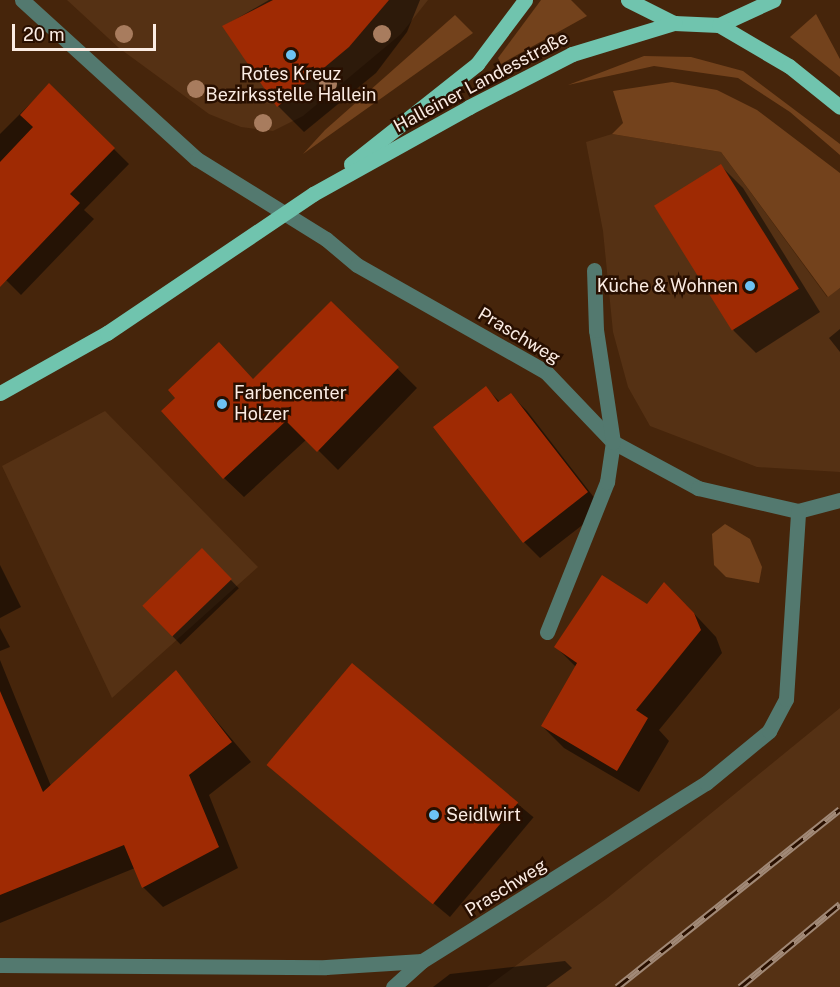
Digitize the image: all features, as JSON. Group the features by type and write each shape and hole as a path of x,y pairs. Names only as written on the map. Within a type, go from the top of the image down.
{"main road":[{"name":"Halleiner Landesstraße","path":"314,194 477,64 525,0"},
{"path":"628,0 674,22 719,25 789,66 840,107"},
{"path":"719,25 773,0"},
{"name":"Halleiner Landesstraße","path":"0,393 107,333 314,194 572,54 674,22"}],"street":[{"name":"Praschweg","path":"22,0 197,159 284,213 357,265 546,372 613,442 698,488 798,511 840,500"},
{"path":"547,632 606,482 613,442 596,330 594,270"},
{"name":"Praschweg","path":"0,965 326,967 422,961 706,783 769,731 786,699 798,511"},
{"path":"393,987 422,961"}],"shaded area":[{"path":"67,0 428,0 401,34 303,116 273,131 241,127 209,114 119,48"},
{"path":"541,0 571,0 587,16 501,64 498,58"},
{"path":"816,14 840,59 840,77 790,37"},
{"path":"455,15 473,33 303,154 325,130"},
{"path":"644,56 691,57 743,71 840,144 840,155 790,112 738,78 654,66 568,85"},
{"path":"672,82 717,90 757,110 840,173 840,288 828,297 721,152 612,134 623,123 613,91"},
{"path":"612,134 721,152 827,297 840,288 840,472 757,467 650,426 628,387 613,332 603,231 586,142"},
{"path":"105,411 258,567 112,698 2,466"},
{"path":"725,524 750,539 762,567 759,583 726,577 714,565 712,534"},
{"path":"840,708 840,987 487,987 606,899"}],"building":[{"name":"Rotes Kreuz Bezirksstelle Hallein","path":"273,0 389,0 349,47 277,107 222,26"},
{"path":"49,83 115,148 70,194 80,203 0,287 0,162 33,127 20,115"},
{"path":"721,164 799,289 732,331 654,206"},
{"path":"331,301 399,367 317,452 286,421 223,479 161,411 175,398 168,390 219,342 253,379"},
{"path":"486,386 498,402 511,393 588,492 523,543 433,427"},
{"path":"202,548 232,579 172,637 142,606"},
{"path":"602,575 647,604 664,582 694,613 701,630 636,710 648,718 617,771 541,726 577,663 554,647"},
{"path":"352,663 518,802 433,904 267,765"},
{"path":"176,670 232,742 189,775 219,847 142,888 124,845 0,895 0,691 43,792"}],"railway":[{"path":"617,987 840,809"},
{"path":"740,987 840,904"}],"place":[{"name":"Rotes Kreuz Bezirksstelle Hallein","path":"291,55"},
{"name":"Küche & Wohnen","path":"750,286"},
{"name":"Farbencenter Holzer","path":"222,404"},
{"name":"Seidlwirt","path":"434,815"}]}
